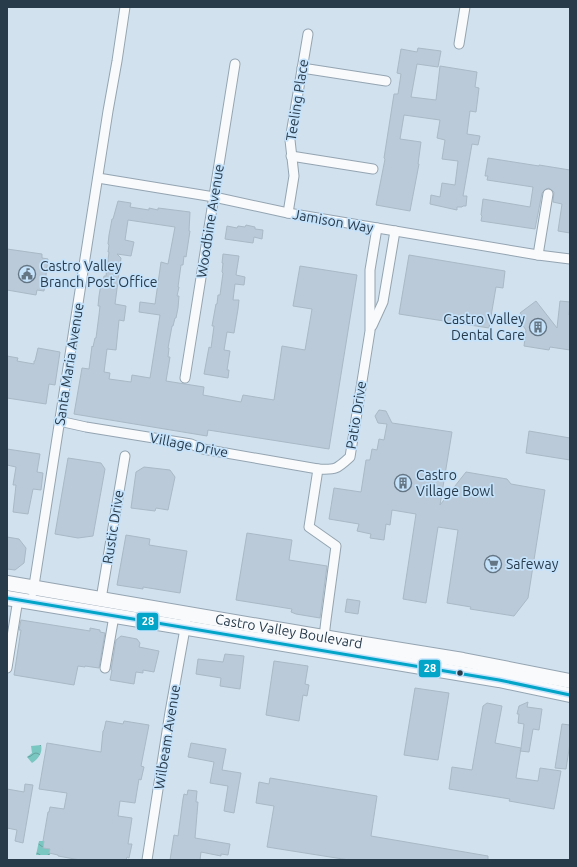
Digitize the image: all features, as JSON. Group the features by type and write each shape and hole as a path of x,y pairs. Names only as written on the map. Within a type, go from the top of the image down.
{"main road":[{"name":"Castro Valley Boulevard","path":"7,583 483,663 570,681"},
{"name":"Castro Valley Boulevard","path":"19,600 505,681 570,696"}],"street":[{"name":"Santa Maria Avenue","path":"7,668 19,600 34,588 125,7"},
{"path":"459,44 465,7"},
{"name":"Teeling Place","path":"288,213 294,176 290,140 308,34"},
{"name":"Woodbine Avenue","path":"185,378 234,64"},
{"path":"302,68 386,81"},
{"path":"291,156 373,169"},
{"name":"Jamison Way","path":"98,178 214,197 288,213 538,255 570,259"},
{"path":"538,255 548,194"},
{"name":"Patio Drive","path":"318,468 338,468 350,457 370,331 370,270 377,228"},
{"name":"Patio Drive","path":"370,331 383,302 395,231"},
{"name":"Village Drive","path":"60,421 86,427 191,444 204,449 318,468"},
{"name":"Rustic Drive","path":"101,599 125,456"},
{"path":"318,468 309,526 336,546 324,637 327,652"},
{"name":"Wilbeam Avenue","path":"147,860 170,712 188,614"},
{"path":"105,668 114,616"}],"water":[{"path":"41,745 40,756 32,763 27,757 32,753 31,746"},
{"path":"39,841 46,841 51,847 50,855 36,855"}],"building":[{"path":"418,48 441,51 438,67 417,64 411,97 436,100 440,66 477,72 475,87 479,88 476,112 470,111 467,134 480,136 478,145 472,144 463,196 467,196 466,206 457,207 457,210 430,204 431,195 440,197 442,183 455,185 458,161 442,159 445,140 437,138 440,120 404,115 400,139 421,142 419,164 410,211 376,205 385,159 394,94 398,94 401,74 397,73 401,49 417,52"},
{"path":"488,158 570,170 570,233 558,231 562,204 553,202 554,192 549,188 542,193 535,229 481,221 483,199 530,207 533,187 487,180 488,176 485,176"},
{"path":"118,201 131,203 130,207 149,210 149,208 158,210 158,208 190,212 190,231 186,257 184,256 183,265 181,265 177,296 179,296 178,308 176,318 172,326 168,348 168,357 170,357 166,381 204,387 203,395 241,402 243,395 274,400 282,346 305,350 312,309 293,306 300,266 357,275 329,449 208,430 207,436 74,414 82,368 89,369 92,346 93,347 96,338 100,306 98,306 99,296 101,284 103,284 104,276 106,276 109,252 109,235","holes":["128,220 175,227 168,264 161,262 155,304 140,302 139,312 160,315 150,378 132,375 131,382 109,379 110,373 104,372 107,349 116,350 119,320 124,321 126,306 115,304 121,258 117,254 131,256 134,242 125,240"]},
{"path":"246,225 255,227 255,229 263,230 262,239 254,237 253,243 225,239 227,226 237,228 238,226 245,227"},
{"name":"Castro Valley Branch Post Office","path":"7,249 42,254 42,258 48,259 44,291 37,290 36,295 7,290"},
{"path":"223,254 239,256 236,275 245,277 244,285 235,284 233,300 239,300 234,333 227,332 224,350 230,351 227,370 229,370 228,378 204,374 209,347 211,348 214,326 212,326 216,304 218,295 220,295 223,273"},
{"path":"409,255 505,271 503,288 496,287 489,328 399,314"},
{"name":"Castro Valley Dental Care","path":"536,301 557,328 560,301 570,302 570,350 550,347 549,350 524,346 526,330 519,320 523,317 520,313"},
{"path":"38,348 60,352 55,385 49,384 46,404 7,398 7,356 18,358 17,361 34,364"},
{"path":"379,410 386,411 392,423 452,432 440,505 466,472 507,479 511,484 545,490 528,598 514,616 470,609 471,607 447,603 458,530 438,527 426,603 403,599 416,514 392,510 390,525 386,524 384,540 370,538 371,534 357,531 359,524 329,519 334,488 361,492 366,460 370,460 372,449 377,450 379,439 384,440 387,424 378,423 375,416"},
{"path":"529,431 570,438 570,460 526,453"},
{"path":"7,449 40,454 37,472 43,473 41,490 33,489 28,514 13,512 16,485 13,485 16,467 7,465"},
{"path":"68,458 101,463 105,469 93,536 78,538 55,534"},
{"path":"144,467 170,470 175,477 168,510 156,508 155,511 131,508 136,472"},
{"path":"247,533 292,540 289,560 327,566 320,618 296,614 291,612 292,609 236,600"},
{"path":"126,535 150,539 149,545 187,551 180,593 143,587 143,589 117,585"},
{"path":"7,537 19,539 26,548 24,563 15,570 7,569"},
{"path":"347,599 360,601 358,614 345,612"},
{"path":"21,620 90,631 90,628 100,630 100,632 105,633 99,668 78,666 74,685 14,675 21,630 19,630"},
{"path":"121,636 137,639 140,643 139,647 159,651 154,672 143,670 143,673 136,672 134,684 110,680 116,640"},
{"path":"225,654 244,656 240,689 220,686 221,678 196,674 198,659 223,662"},
{"path":"274,661 308,666 305,684 309,685 307,696 303,695 299,721 266,715"},
{"path":"415,688 449,693 438,760 404,755"},
{"path":"528,702 527,707 542,709 539,730 533,729 529,752 520,751 516,778 538,781 540,768 561,771 554,809 509,801 510,799 449,789 452,767 472,770 483,706 487,703 502,706 495,743 521,748 524,724 518,723 519,714 517,714 519,706"},
{"path":"106,721 123,724 124,721 149,725 141,766 144,767 141,780 139,779 135,803 120,801 118,816 132,818 128,844 132,844 129,858 127,857 126,860 80,860 49,853 50,849 43,848 48,812 50,807 64,809 67,793 39,789 47,743 101,752 103,731"},
{"path":"562,724 570,725 570,743 566,769 555,768"},
{"path":"191,743 226,749 222,770 241,773 234,813 224,811 228,786 210,783 214,762 188,757"},
{"path":"270,778 377,796 371,836 488,856 488,860 349,860 267,847 274,806 256,803 259,782 269,784"},
{"path":"25,784 33,785 23,843 15,841 17,830 7,828 7,789 24,792"},
{"path":"188,790 197,791 196,802 198,802 195,838 230,844 228,855 221,854 221,856 201,852 200,860 170,860 174,835 178,836 184,794 187,795"}],"transit line":[{"name":"28","path":"7,598 499,680 570,695"}],"place":[{"name":"Castro Valley Branch Post Office","path":"27,274"},
{"name":"Castro Valley Dental Care","path":"538,327"},
{"name":"Castro Village Bowl","path":"403,483"},
{"name":"Safeway","path":"493,564"}]}
